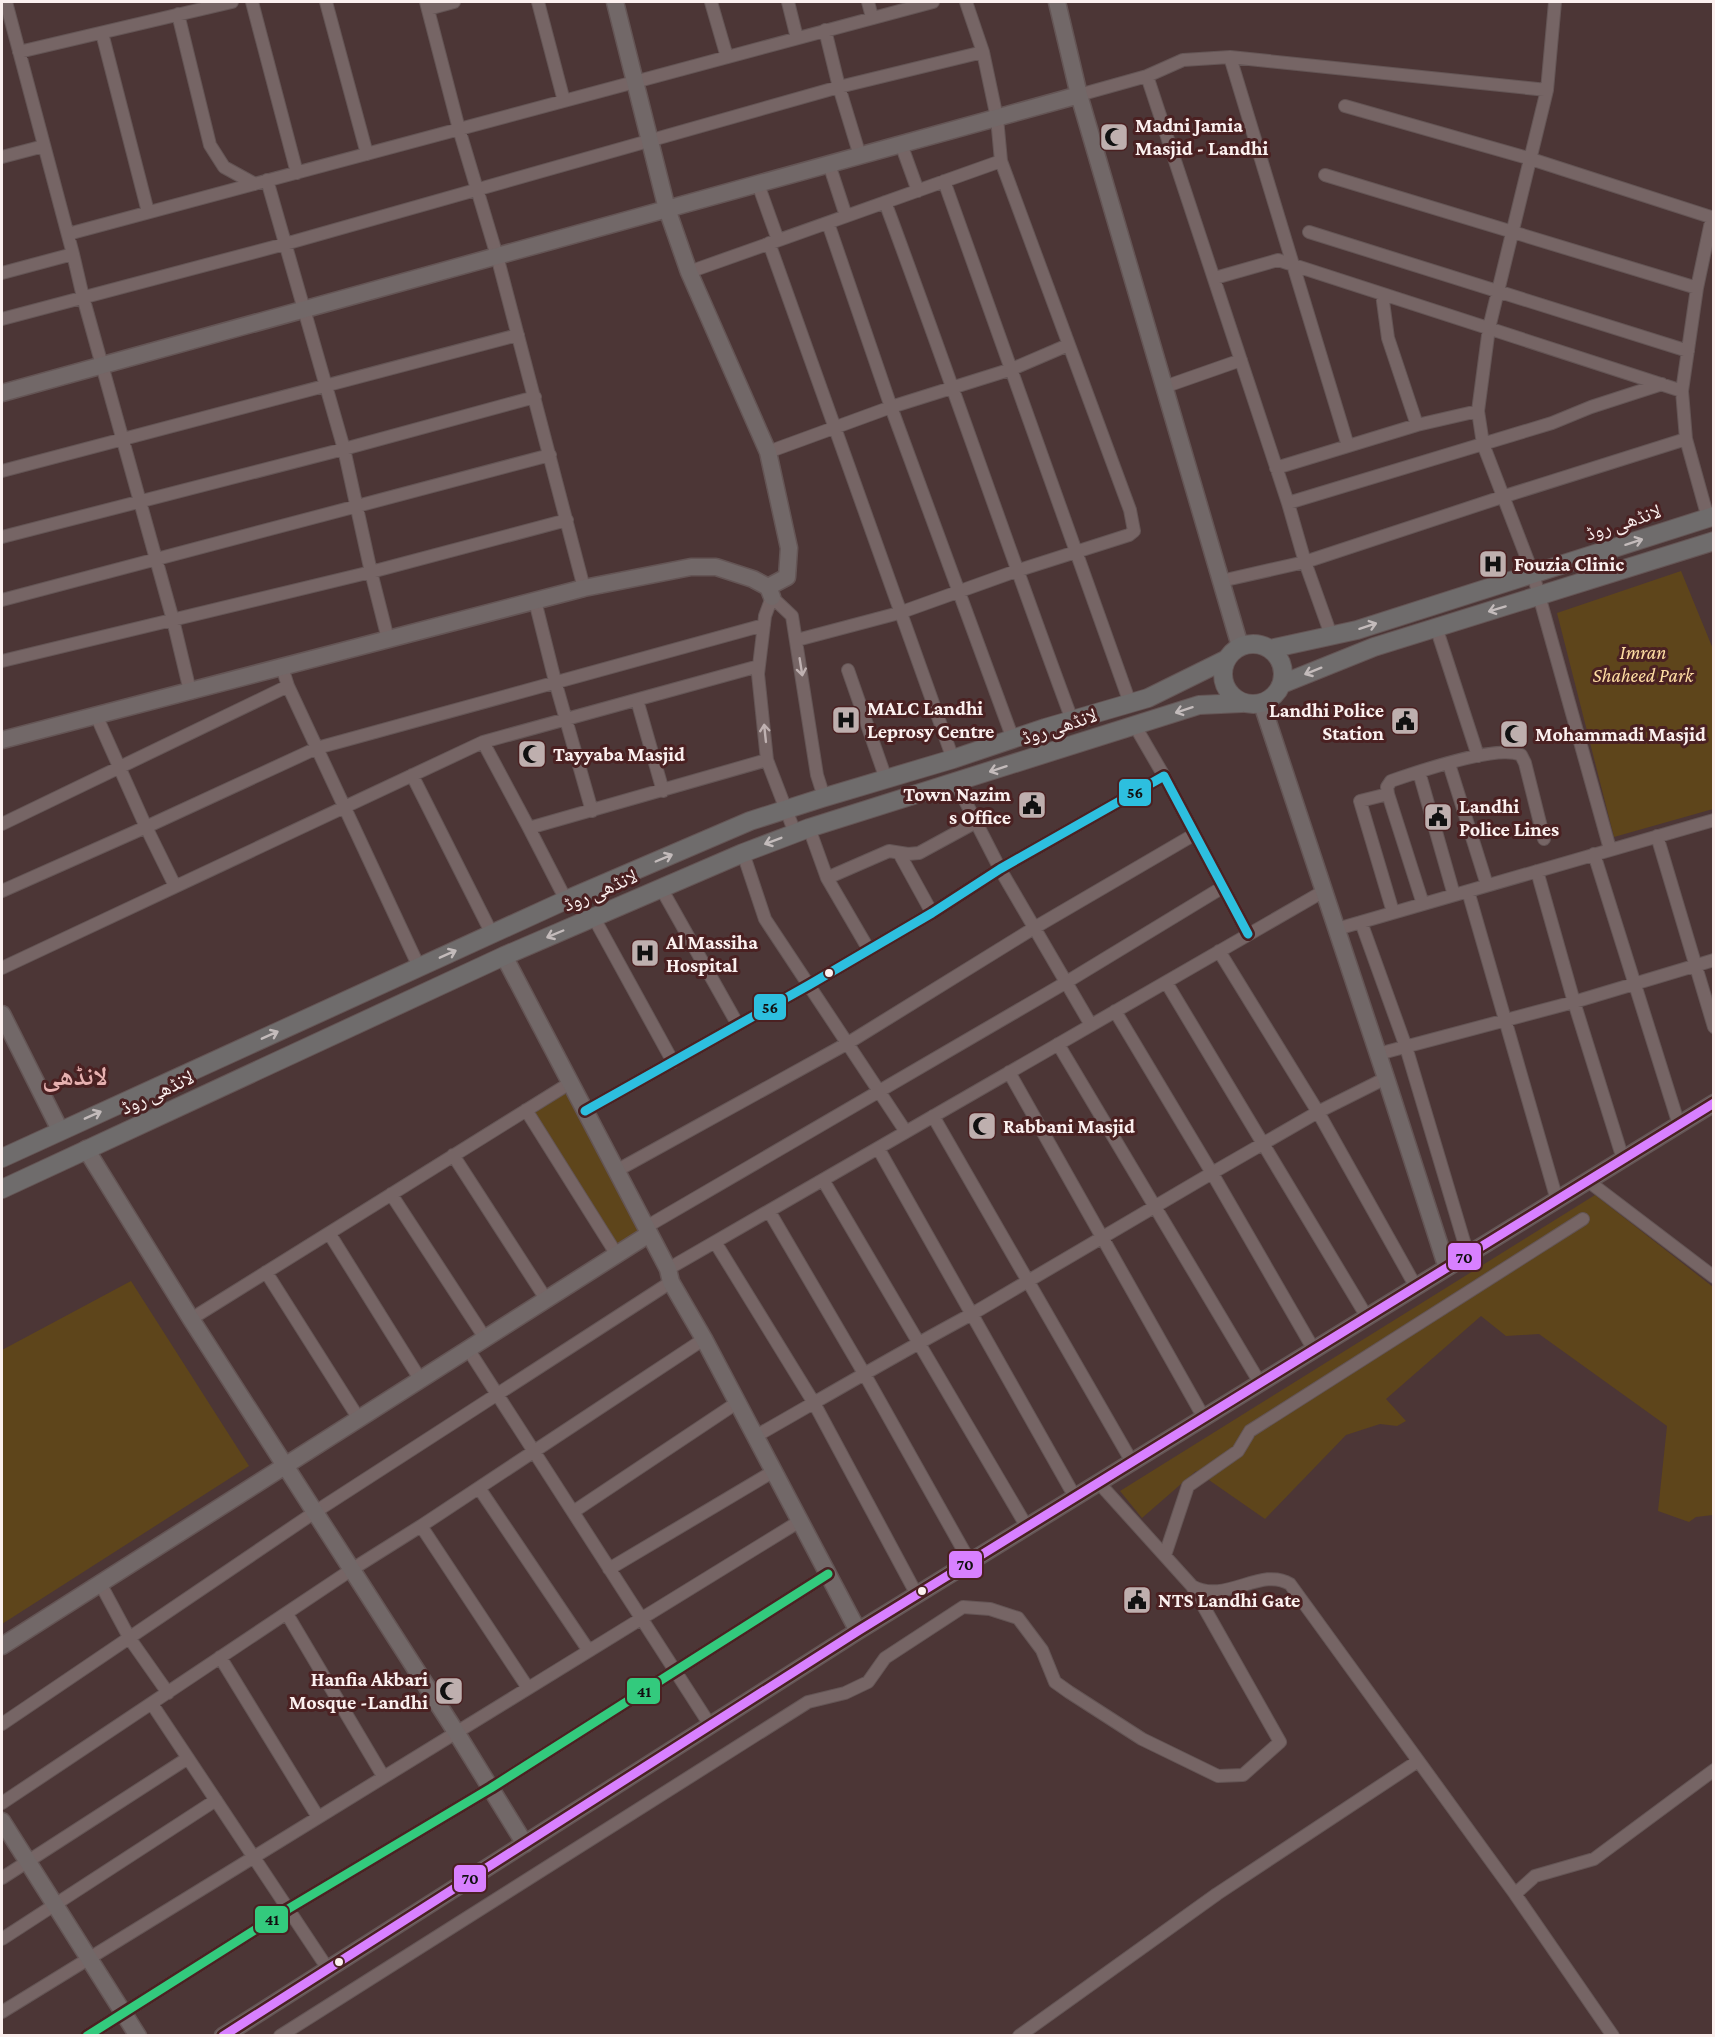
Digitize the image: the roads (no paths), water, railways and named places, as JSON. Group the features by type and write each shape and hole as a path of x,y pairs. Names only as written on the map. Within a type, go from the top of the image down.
{"main road":[{"name":"لانڈھی روڈ","path":"1270,649 1357,630 1711,517"},
{"path":"1282,684 1374,647 1713,542"},
{"path":"1261,644 1278,656 1282,664 1284,674 1282,684 1271,699 1262,704 1242,703 1226,690 1222,670 1225,660 1240,646 1261,644"},
{"name":"لانڈھی روڈ","path":"2,1158 566,900 739,826 785,809 1148,698 1225,660"},
{"name":"لانڈھی روڈ","path":"2,1189 504,957 742,853 802,831 1199,705 1242,703"}],"street":[{"path":"6,2 83,297 173,620 190,690"},
{"path":"20,52 232,2"},
{"path":"252,2 297,172"},
{"path":"326,2 367,154"},
{"path":"454,2 427,5 459,129 498,256 584,588"},
{"path":"538,2 564,101"},
{"path":"615,2 667,209 689,272 768,452 789,548 787,577 770,592 758,674 767,760 785,809 802,831 869,950"},
{"path":"711,2 727,57"},
{"path":"788,2 797,38"},
{"path":"868,2 872,17"},
{"path":"68,234 933,2"},
{"path":"797,640 899,613 1016,571 1129,535 1134,531 1130,510 1001,161 997,118 983,52 966,2"},
{"path":"1057,2 1079,95 1240,646"},
{"path":"1555,2 1547,90 1489,328 1478,411 1483,444 1533,574 1610,849"},
{"path":"178,14 210,145 224,167 255,184"},
{"path":"825,30 860,156"},
{"path":"102,33 148,212"},
{"path":"2,319 477,191 839,87 983,52"},
{"path":"2,393 1147,76 1183,60 1230,57 1547,90"},
{"path":"1230,57 1347,446"},
{"path":"1147,76 1288,502 1305,562 1331,635"},
{"path":"1345,106 1531,159 1713,217 1697,288 1682,391 1686,439 1711,517"},
{"path":"901,144 918,191"},
{"path":"2,157 44,146"},
{"path":"689,272 1001,161"},
{"path":"829,164 846,216"},
{"path":"1326,175 1697,288"},
{"path":"267,180 344,449 388,639"},
{"path":"944,181 1130,704"},
{"path":"759,184 773,242 834,428 953,759"},
{"path":"885,202 953,387 1016,571 1072,720"},
{"path":"828,223 891,407 1013,739"},
{"path":"1308,232 1688,351"},
{"path":"2,273 73,254"},
{"path":"1215,278 1278,260 1682,391"},
{"path":"1382,294 1388,338 1417,425"},
{"path":"2,471 518,335"},
{"path":"768,452 891,407 1012,369 1068,345"},
{"path":"1164,387 1241,360"},
{"path":"1288,502 1552,423 1592,407 1663,384"},
{"path":"2,537 535,397"},
{"path":"1276,468 1417,425 1478,411"},
{"path":"1221,581 1305,562 1686,439"},
{"path":"2,600 550,455"},
{"path":"2,662 371,572 567,520"},
{"path":"2,740 584,588 691,567 716,567 753,579 770,592 792,616 817,775 824,797"},
{"path":"535,600 555,681 592,811"},
{"path":"2,891 317,748 764,625"},
{"path":"1436,627 1478,756"},
{"path":"2,968 483,742 759,666"},
{"path":"282,667 288,686 419,967"},
{"path":"848,670 886,779"},
{"path":"2,824 288,686"},
{"path":"637,700 663,791"},
{"path":"1262,704 1447,1268"},
{"path":"96,715 175,886"},
{"path":"1135,726 1248,934"},
{"path":"483,742 566,900"},
{"path":"1423,904 1388,794 1387,787 1391,781 1478,756 1514,752 1521,755 1544,839"},
{"path":"529,828 767,760"},
{"path":"1449,764 1487,885"},
{"path":"1419,772 1454,895"},
{"path":"412,775 492,934"},
{"path":"585,1111 809,985 932,913 1000,868 1164,776"},
{"path":"956,783 1000,868 1091,1025"},
{"path":"1388,794 1360,801 1393,912"},
{"path":"1336,929 1713,820"},
{"path":"827,878 889,851 919,853 976,822"},
{"path":"616,1171 848,1043 1034,928 1194,834"},
{"path":"1657,836 1713,1027"},
{"path":"742,853 765,919 906,1132"},
{"path":"899,853 932,913"},
{"path":"1594,854 1679,1125"},
{"path":"1537,871 1574,1002 1623,1159"},
{"path":"2,1646 617,1255 647,1230 1223,887"},
{"path":"661,888 738,1025"},
{"path":"2,1724 315,1512 497,1396 715,1242 1324,891"},
{"path":"1468,891 1557,1200"},
{"path":"594,918 673,1062"},
{"path":"1361,922 1406,1047 1468,1255"},
{"path":"1219,951 1318,1112 1416,1287"},
{"path":"504,957 669,1276 858,1631"},
{"path":"1378,1054 1574,1002 1713,960"},
{"path":"1166,981 1366,1317"},
{"path":"1115,1011 1314,1350"},
{"path":"2,1014 60,1130"},
{"path":"1058,1044 1260,1383"},
{"path":"1009,1072 1204,1418"},
{"path":"756,1436 1103,1239 1318,1112 1386,1077"},
{"path":"191,1319 570,1083"},
{"path":"223,2036 858,1631 1713,1103"},
{"path":"526,1110 617,1255"},
{"path":"933,1116 1132,1462"},
{"path":"878,1148 1076,1497"},
{"path":"86,1149 191,1319 456,1732 525,1844"},
{"path":"453,1155 546,1299"},
{"path":"823,1180 1027,1527"},
{"path":"1588,1181 1713,1277"},
{"path":"391,1194 485,1338"},
{"path":"769,1211 865,1375 970,1562"},
{"path":"1165,1556 1188,1486 1238,1451 1250,1431 1583,1219"},
{"path":"329,1233 420,1379"},
{"path":"715,1242 814,1403 917,1595"},
{"path":"266,1272 359,1419"},
{"path":"2,1803 351,1570 704,1339"},
{"path":"468,1349 710,1725"},
{"path":"573,1512 738,1402"},
{"path":"609,1569 774,1471"},
{"path":"280,2036 807,1702 846,1693 868,1682 885,1658 963,1607 990,1610 1018,1618 1042,1650 1055,1682 1142,1739 1218,1776 1244,1775 1280,1742 1192,1586 1099,1483"},
{"path":"478,1488 589,1651"},
{"path":"2,2012 800,1521"},
{"path":"421,1526 528,1688"},
{"path":"87,2036 288,1909 491,1788 828,1574"},
{"path":"1192,1586 1199,1590 1215,1592 1276,1578 1290,1584 1515,1894 1613,2036"},
{"path":"100,1583 130,1639 168,1693"},
{"path":"286,1614 383,1776"},
{"path":"220,1657 318,1817"},
{"path":"152,1704 328,1969"},
{"path":"2,1878 188,1758"},
{"path":"1019,2036 1218,1894 1418,1761"},
{"path":"1515,1894 1535,1876 1594,1858 1713,1770"},
{"path":"2,1939 216,1800"},
{"path":"2,1821 138,2036"}],"place":[{"name":"Madni Jamia Masjid - Landhi","path":"1114,137"},
{"name":"Fouzia Clinic","path":"1493,564"},
{"name":"MALC Landhi Leprosy Centre","path":"846,720"},
{"name":"Landhi Police Station","path":"1405,721"},
{"name":"Mohammadi Masjid","path":"1514,734"},
{"name":"Tayyaba Masjid","path":"532,754"},
{"name":"Town Nazim s Office","path":"1032,805"},
{"name":"Landhi Police Lines","path":"1438,817"},
{"name":"Al Massiha Hospital","path":"645,953"},
{"name":"Rabbani Masjid","path":"982,1126"},
{"name":"NTS Landhi Gate","path":"1137,1600"},
{"name":"Hanfia Akbari Mosque -Landhi","path":"449,1691"}],"district":[{"name":"لانڈھی","path":"75,1076"}],"park label":[{"name":"Imran Shaheed Park","path":"1643,664"}]}
